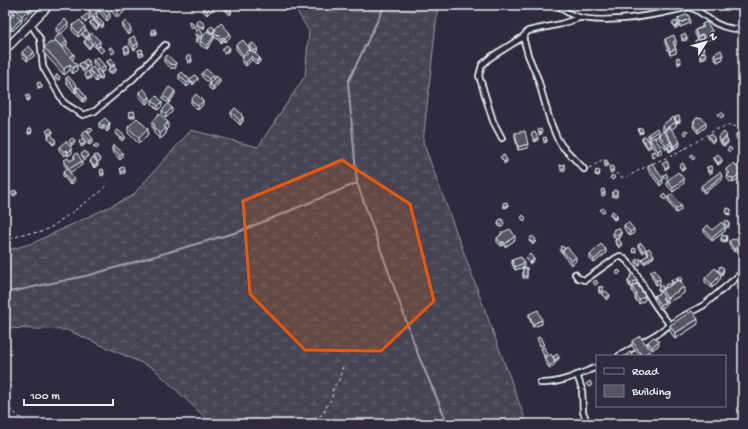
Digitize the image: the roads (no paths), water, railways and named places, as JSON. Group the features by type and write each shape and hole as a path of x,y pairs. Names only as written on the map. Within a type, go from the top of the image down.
{"main road":[{"path":"5,50 50,5"}],"street":[{"path":"559,5 564,11 579,18"},
{"path":"502,138 487,103 479,76 480,70 482,65 487,60 522,37 528,31 561,24 579,18 624,19 656,15 689,7 695,8 717,25 728,28 743,29"},
{"path":"31,24 40,36 42,67 64,103 83,114 95,111 132,79 165,45"},
{"path":"522,37 538,79 550,122 557,138 562,146 584,169"},
{"path":"575,274 578,278 585,280 616,258 620,256 624,258 670,325"},
{"path":"621,355 704,305 743,272"},
{"path":"540,383 548,384 564,381 596,367"},
{"path":"577,375 582,389 583,412 588,424"}],"waterway":[{"path":"385,5 348,82 357,183 419,357 448,424"},
{"path":"5,293 90,275 241,231 357,183"}]}
